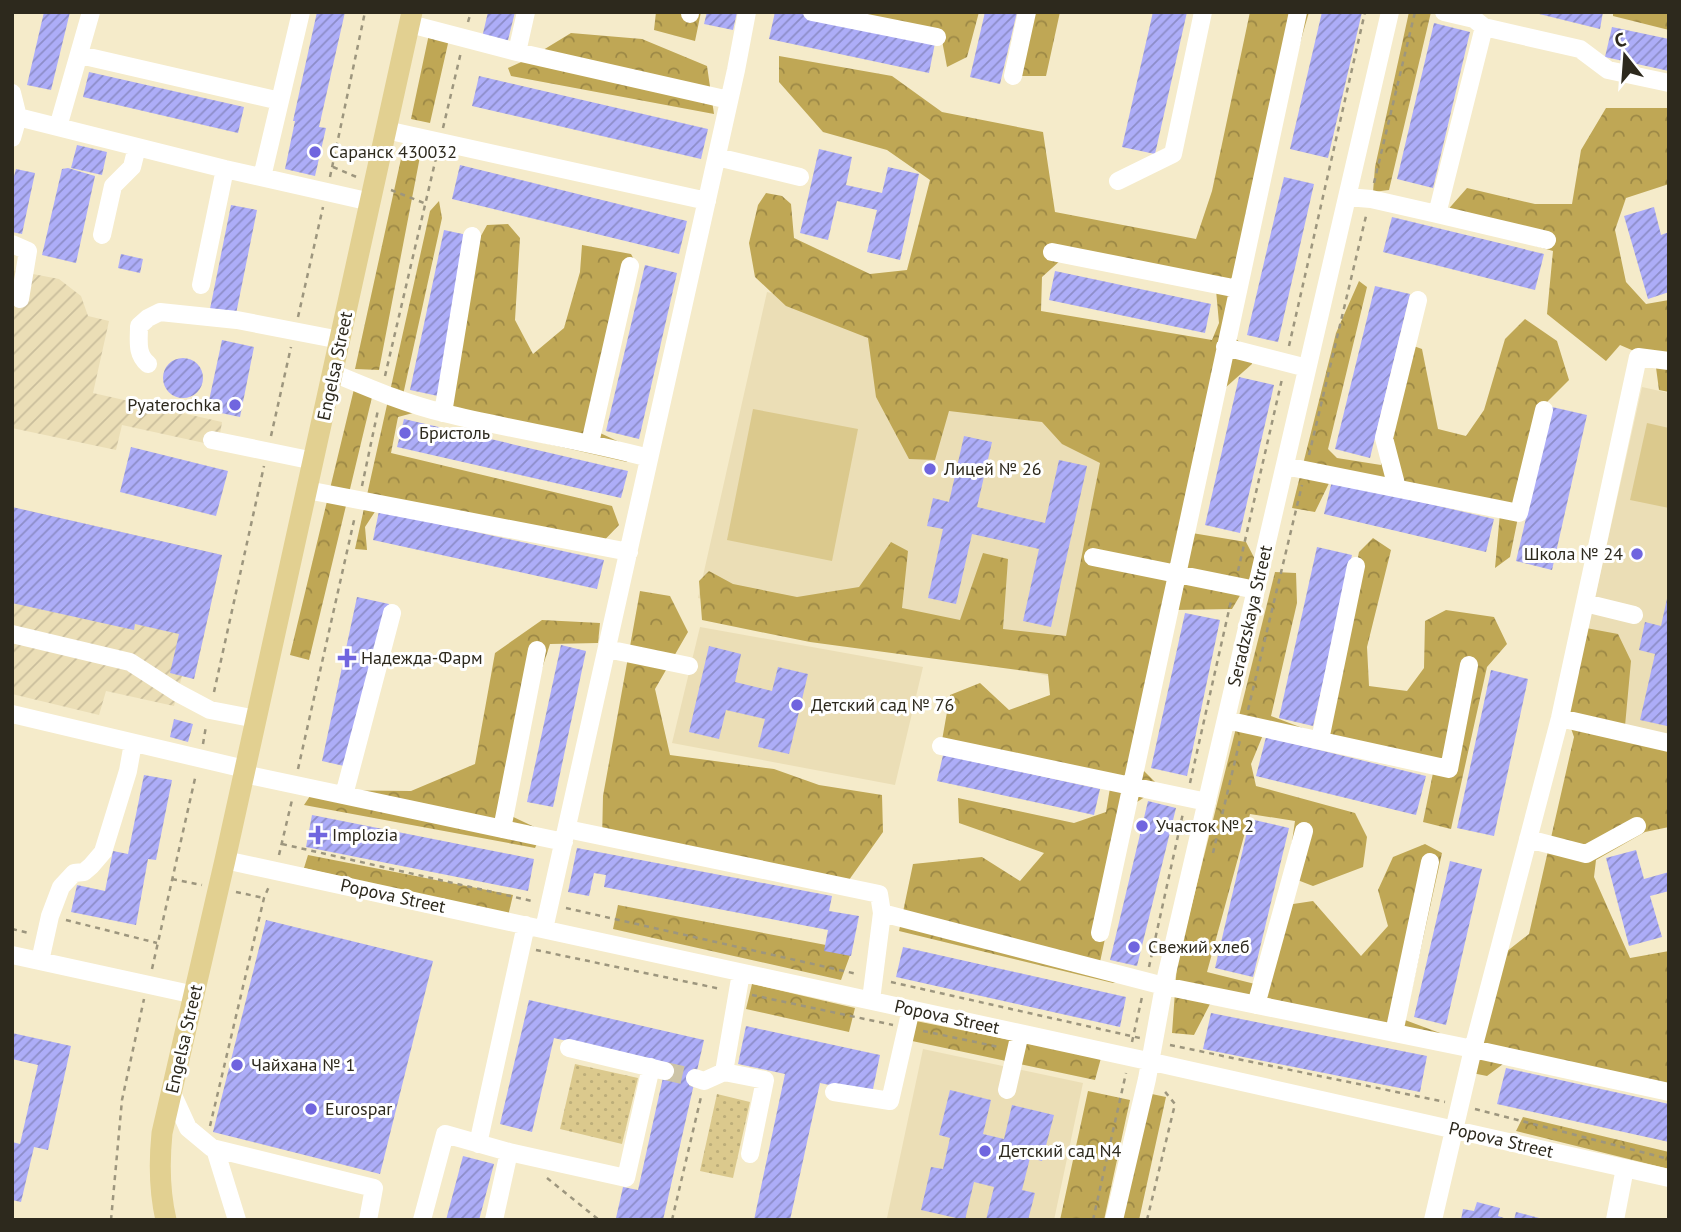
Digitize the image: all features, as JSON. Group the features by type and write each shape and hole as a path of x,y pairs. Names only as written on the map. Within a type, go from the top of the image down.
{"main road":[{"name":"Engelsa Street","path":"166,1220 158,1169 162,1133 195,995 411,18"}],"street":[{"path":"58,127 91,12"},
{"path":"262,177 300,12"},
{"path":"517,52 526,12"},
{"path":"478,1144 521,947 550,905 747,12"},
{"path":"812,12 937,37"},
{"path":"1013,76 1027,12"},
{"path":"1118,181 1173,154 1203,12"},
{"path":"1100,933 1175,573 1298,12"},
{"name":"Seradzskaya Street","path":"1114,1220 1157,1063 1155,1042 1164,986 1390,12"},
{"path":"1444,12 1474,19 1484,27 1580,49 1608,70 1669,83"},
{"path":"411,18 464,38 517,52 729,100"},
{"path":"1437,214 1484,27"},
{"path":"80,55 280,101"},
{"path":"12,93 15,116 12,138"},
{"path":"15,116 225,169 371,202"},
{"path":"386,130 707,201"},
{"path":"102,235 113,186 132,167 137,146"},
{"path":"717,156 800,177"},
{"path":"201,285 225,169"},
{"path":"1347,197 1371,199 1547,240"},
{"path":"443,413 472,236"},
{"path":"12,244 28,251 20,299"},
{"path":"1052,252 1238,289"},
{"path":"590,443 631,267"},
{"path":"1397,488 1384,438 1418,300"},
{"path":"148,365 138,347 139,326 160,312 237,320 340,340"},
{"path":"1225,347 1307,368"},
{"path":"1433,1220 1473,1049 1560,718 1638,357 1669,361"},
{"path":"333,373 443,413 649,458"},
{"path":"1285,466 1519,513 1544,410"},
{"path":"212,440 314,461"},
{"path":"307,490 628,552"},
{"path":"1093,556 1256,590"},
{"path":"1320,740 1356,566"},
{"path":"1585,603 1634,615"},
{"path":"344,795 392,612"},
{"path":"12,634 130,662 178,694 210,710 256,719"},
{"path":"607,649 689,666"},
{"path":"502,829 537,650"},
{"path":"1226,720 1449,769 1469,665"},
{"path":"12,714 295,785 502,829 566,835 879,894 882,912 871,1000"},
{"path":"1560,718 1669,743"},
{"path":"40,961 50,916 61,887 74,873 84,872 103,852 128,771 133,743"},
{"path":"941,746 1207,802"},
{"path":"1528,839 1586,854 1637,826"},
{"path":"1256,1005 1304,831"},
{"name":"Popova Street","path":"225,860 911,1009 1018,1042 1129,1057 1669,1178"},
{"path":"1394,1033 1430,862"},
{"path":"882,912 1164,986 1473,1049 1669,1093"},
{"path":"12,955 195,995"},
{"path":"724,1072 741,973"},
{"path":"834,1092 890,1101 911,1009"},
{"path":"1007,1090 1018,1042"},
{"path":"422,1220 445,1134 513,1153 626,1178 658,1069 569,1048"},
{"path":"700,1080 724,1072 765,1080 750,1154"},
{"path":"172,1093 188,1128 213,1149 374,1188 368,1220"},
{"path":"213,1149 237,1220"},
{"path":"494,1220 513,1153"},
{"path":"1615,1220 1625,1168"}],"path":[{"path":"111,1220 122,1100 365,12"},
{"path":"213,1149 210,1126 264,898 276,871 382,393 471,12"},
{"path":"1093,1220 1365,12"},
{"path":"1212,856 1415,12"},
{"path":"282,844 1155,1042 1460,1106 1669,1158"},
{"path":"50,916 158,943"},
{"path":"521,947 907,1028 1018,1042"},
{"path":"1147,1220 1175,1104 1161,1087 1157,1063"},
{"path":"673,1220 700,1080"},
{"path":"513,1153 599,1220"}],"shaded area":[{"path":"12,270 59,279 81,296 88,316 109,321 93,393 222,422 218,446 122,425 116,450 12,428"},
{"name":"Лицей № 26","path":"767,292 1153,379 1084,684 698,598"},
{"name":"Школа № 24","path":"1642,387 1669,393 1669,737 1569,714"},
{"path":"753,409 858,429 832,561 727,540"},
{"path":"1647,423 1669,428 1669,508 1630,500"},
{"path":"12,507 222,555 194,679 182,676 174,706 106,691 99,715 12,694"},
{"name":"Детский сад № 76","path":"700,627 923,667 895,785 672,743"},
{"name":"Детский сад N4","path":"923,1049 1083,1083 1054,1220 887,1218"},
{"path":"575,1064 638,1078 622,1144 560,1129"},
{"path":"717,1094 750,1102 733,1178 700,1171"}],"green space":[{"path":"656,12 701,12 695,41 654,30"},
{"path":"847,12 979,12 967,57 947,67 941,35"},
{"path":"1028,12 1060,12 1046,76 1013,76"},
{"path":"1250,12 1309,12 1267,159 1234,337 1251,352 1252,364 1225,388 1192,533 1246,542 1258,565 1232,609 1174,610 1140,767 1160,787 1134,804 1100,962 1130,978 1113,983 899,931 913,864 982,857 1020,881 1044,853 959,823 958,798 1074,823 1106,812 1110,788 941,746 950,695 980,683 1009,710 1050,695 1048,674 810,642 702,620 699,581 709,571 733,584 797,597 859,587 891,542 908,551 902,608 960,620 983,553 1008,559 1003,629 1066,636 1100,463 1062,444 1042,422 949,411 935,460 909,459 876,397 868,338 786,306 755,277 749,243 758,205 766,193 782,196 791,204 794,238 870,274 907,270 930,180 887,150 823,132 779,82 779,56 892,76 942,112 1043,132 1055,212 1196,239 1212,191","holes":["1062,259 1216,290 1219,323 1212,340 1041,311 1042,277"]},
{"path":"1409,12 1431,12 1389,190 1373,192 1375,167"},
{"path":"1613,12 1669,12 1669,30 1613,16"},
{"path":"571,33 642,39 707,66 714,114 511,76 508,68"},
{"path":"429,34 449,39 430,123 411,119"},
{"path":"1606,108 1669,108 1669,184 1626,198 1615,230 1626,282 1646,304 1669,300 1669,392 1659,390 1655,360 1620,345 1606,361 1547,314 1553,251 1453,222 1445,213 1467,188 1535,204 1572,204 1581,150"},
{"path":"406,136 423,141 379,370 355,369"},
{"path":"439,201 442,218 403,395 435,405 449,391 477,243 487,225 508,224 520,238 515,320 533,354 564,328 580,272 582,245 631,254 638,267 598,432 632,448 627,462 413,413 398,417 391,453 612,506 619,525 595,550 380,504 365,527 367,550 355,549 430,211"},
{"path":"1359,281 1367,287 1328,449 1337,458 1381,465 1408,344 1422,349 1438,429 1466,436 1484,410 1505,339 1525,319 1557,341 1569,380 1540,409 1510,557 1495,568 1500,513 1333,475 1315,512 1292,508 1336,333"},
{"path":"354,389 373,393 309,660 290,655"},
{"path":"1373,538 1391,550 1367,647 1369,686 1407,691 1424,668 1425,621 1446,610 1494,617 1507,644 1487,667 1451,829 1423,822 1434,768 1265,730 1251,764 1256,786 1355,813 1367,837 1363,867 1313,886 1287,876 1295,821 1250,814 1207,972 1255,984 1280,906 1313,901 1361,956 1388,926 1378,890 1393,857 1425,844 1442,853 1405,1020 1440,1033 1445,1048 1210,1004 1194,1035 1172,1033 1177,964 1275,572 1296,573 1297,603 1271,716 1313,732 1323,728 1359,552"},
{"path":"640,591 670,596 688,632 655,689 670,755 774,769 819,785 882,795 883,832 844,887 602,841 603,796"},
{"path":"542,620 600,623 598,643 550,644 504,786 507,814 543,831 535,848 304,805 314,790 411,791 475,764 495,653"},
{"path":"1586,628 1618,634 1631,661 1625,726 1669,743 1669,827 1645,832 1596,860 1594,877 1630,958 1669,951 1669,1089 1515,1055 1487,1076 1472,1073 1506,952 1529,934 1574,737 1566,714"},
{"path":"308,855 513,895 508,916 304,868"},
{"path":"618,905 852,950 841,980 613,929"},
{"path":"752,984 855,1008 849,1032 746,1009"},
{"path":"916,1021 1101,1058 1095,1080 912,1041"},
{"path":"1088,1091 1130,1100 1104,1220 1060,1220"},
{"path":"1147,1093 1166,1097 1139,1220 1121,1220"},
{"path":"1523,1117 1669,1152 1669,1169 1516,1131"}],"building":[{"path":"44,12 70,12 51,90 27,85"},
{"path":"317,12 345,12 319,127 326,128 315,176 285,169"},
{"path":"488,12 515,12 506,48 481,42"},
{"path":"707,12 737,12 733,30 704,24"},
{"path":"775,12 793,12 935,43 929,73 769,39"},
{"path":"985,12 1017,12 1000,84 970,77"},
{"path":"1153,12 1187,12 1155,154 1122,147"},
{"path":"1322,12 1362,12 1328,158 1290,149"},
{"path":"1531,12 1603,12 1600,29"},
{"path":"1434,23 1470,32 1433,188 1397,179"},
{"path":"1612,27 1669,39 1669,71 1605,57"},
{"path":"89,72 244,107 238,133 83,97"},
{"path":"479,76 708,129 701,159 472,106"},
{"path":"77,145 107,152 102,175 71,168"},
{"path":"819,149 852,157 846,185 882,193 888,167 919,174 900,260 867,252 877,210 837,201 828,240 800,233"},
{"path":"460,165 687,221 679,254 452,199"},
{"path":"68,168 95,176 76,263 42,255 62,169"},
{"path":"16,169 35,173 22,234 12,232 12,184"},
{"path":"1284,177 1314,184 1278,342 1247,335"},
{"path":"231,205 257,210 236,314 210,309"},
{"path":"1654,207 1661,235 1669,232 1669,292 1648,299 1624,216"},
{"path":"1392,217 1544,254 1535,290 1383,252"},
{"path":"444,230 472,236 438,396 410,390"},
{"path":"121,254 143,259 140,273 118,268"},
{"path":"645,265 677,273 639,439 606,431"},
{"path":"1055,271 1211,304 1205,333 1049,300"},
{"path":"1375,286 1410,294 1370,458 1335,449"},
{"path":"222,340 254,347 240,417 207,410"},
{"path":"183,358 197,364 203,378 197,392 183,398 169,392 163,378 169,364"},
{"path":"1239,377 1274,385 1240,533 1205,525"},
{"path":"1552,407 1587,415 1552,570 1516,561"},
{"path":"404,419 628,471 621,498 397,447"},
{"path":"964,436 992,442 977,507 1045,523 1059,460 1087,466 1051,627 1023,621 1039,549 972,534 956,604 928,598 943,529 927,526 933,498 949,502"},
{"path":"131,447 228,471 216,516 120,492"},
{"path":"1332,481 1494,519 1486,552 1324,514"},
{"path":"12,507 222,555 194,679 170,673 179,634 135,624 134,630 12,603"},
{"path":"379,511 604,560 597,589 373,540"},
{"path":"1317,547 1352,555 1313,726 1279,718"},
{"path":"1668,594 1667,726 1640,720 1655,654 1639,650 1645,622 1661,626"},
{"path":"357,597 389,604 353,768 322,761"},
{"path":"1185,613 1220,620 1187,776 1151,768"},
{"path":"561,645 586,651 553,807 527,802"},
{"path":"709,646 741,654 735,682 772,691 778,667 808,674 789,754 758,747 765,719 726,710 719,739 689,732"},
{"path":"1491,670 1528,679 1494,836 1457,828"},
{"path":"174,719 193,724 188,742 170,737"},
{"path":"1266,737 1426,776 1416,815 1256,776"},
{"path":"943,755 1100,789 1094,815 937,781"},
{"path":"144,775 172,780 156,860 148,859 136,925 71,912 77,885 105,891 113,851 128,854"},
{"path":"1148,801 1176,808 1137,966 1110,960"},
{"path":"312,815 534,859 528,891 306,847"},
{"path":"1250,819 1289,828 1253,977 1215,968"},
{"path":"577,848 832,896 829,911 859,916 851,956 824,951 828,930 604,887 606,875 594,873 589,896 568,892"},
{"path":"1636,850 1644,879 1669,872 1669,891 1650,896 1662,937 1629,946 1606,858"},
{"path":"1450,861 1482,869 1446,1025 1414,1017"},
{"path":"266,920 433,961 380,1174 213,1132"},
{"path":"903,947 1126,997 1120,1027 896,977"},
{"path":"529,1000 704,1040 663,1220 616,1218 623,1187 638,1190 666,1064 554,1038 532,1132 500,1124"},
{"path":"1211,1013 1427,1056 1420,1092 1203,1049"},
{"path":"746,1026 880,1055 872,1094 820,1083 790,1220 754,1220 785,1074 738,1064"},
{"path":"12,1033 71,1046 48,1150 34,1147 21,1202 12,1200 12,1142 20,1144 38,1065 12,1059"},
{"path":"1506,1068 1669,1104 1669,1142 1497,1104"},
{"path":"950,1090 991,1100 983,1134 1004,1139 1012,1105 1054,1115 1042,1161 1030,1158 1022,1190 1035,1193 1028,1220 986,1220 994,1187 974,1182 965,1220 921,1210 931,1167 943,1169 950,1138 939,1135"},
{"path":"463,1156 494,1164 479,1220 446,1220"},
{"path":"1477,1202 1500,1208 1498,1216 1510,1220 1461,1220 1463,1209 1474,1211"},
{"path":"1516,1212 1543,1219 1543,1220 1514,1220"}],"tunnel":[{"path":"665,1071 695,1078"}],"place":[{"name":"Саранск 430032","path":"315,152"},
{"name":"Pyaterochka","path":"235,405"},
{"name":"Бристоль","path":"405,433"},
{"name":"Лицей № 26","path":"930,469"},
{"name":"Школа № 24","path":"1637,554"},
{"name":"Надежда-Фарм","path":"347,658"},
{"name":"Детский сад № 76","path":"797,705"},
{"name":"Участок № 2","path":"1142,826"},
{"name":"Implozia","path":"318,835"},
{"name":"Свежий хлеб","path":"1134,947"},
{"name":"Чайхана № 1","path":"237,1065"},
{"name":"Eurospar","path":"311,1109"},
{"name":"Детский сад N4","path":"985,1151"}]}
